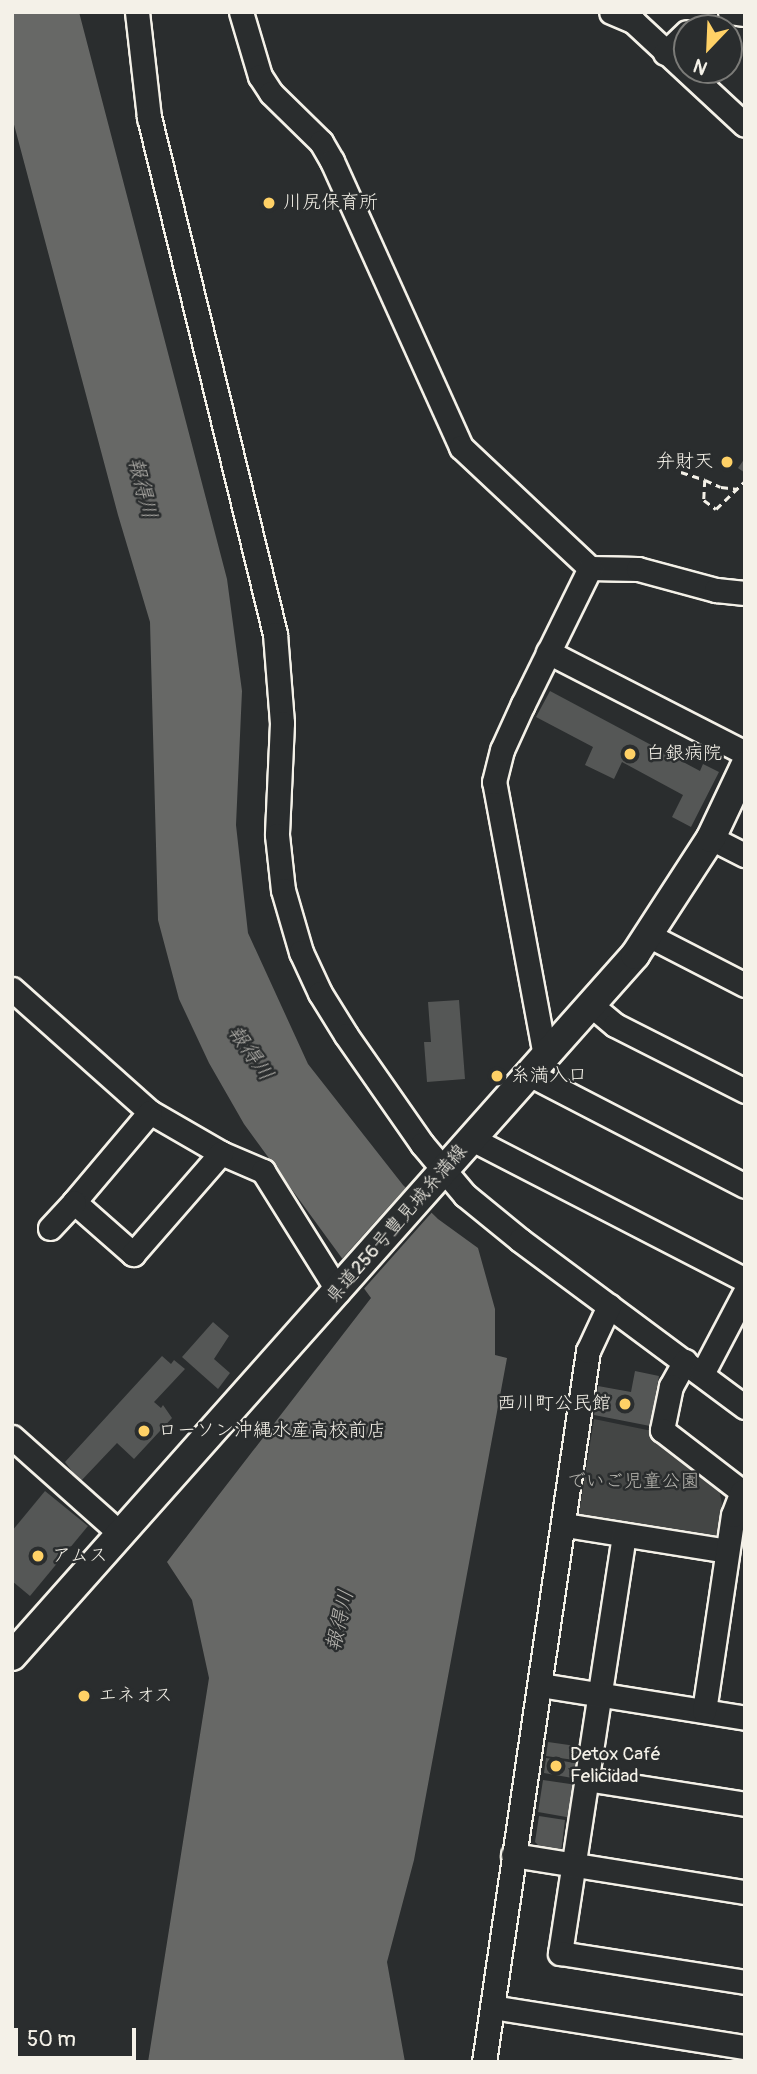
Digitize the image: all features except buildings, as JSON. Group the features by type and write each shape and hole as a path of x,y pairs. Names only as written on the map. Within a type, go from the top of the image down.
{"main road":[{"name":"県道256号豊見城糸満線","path":"12,1656 650,936 711,838 745,766"}],"street":[{"path":"137,12 149,117 275,635 282,723 277,835 283,890 301,952 320,993 434,1182 499,1224 745,1407"},
{"path":"241,12 265,84 321,142 332,161 461,447 590,568 638,569 716,590 745,593"},
{"path":"611,12 634,23 745,125"},
{"path":"730,12 745,14"},
{"path":"666,53 673,46"},
{"path":"590,568 502,750 494,782 537,1065 745,1186"},
{"path":"548,652 745,753"},
{"path":"711,838 745,855"},
{"path":"650,936 745,985"},
{"path":"12,989 150,1112 221,1153 263,1171 342,1286"},
{"path":"591,1005 607,1021 745,1091"},
{"path":"50,1228 150,1112"},
{"path":"472,1139 745,1280"},
{"path":"74,1202 133,1254 221,1153"},
{"path":"704,1712 733,1515 743,1493 663,1430 671,1385 694,1368 745,1292"},
{"path":"484,2062 589,1351 609,1306"},
{"path":"12,1437 121,1534"},
{"path":"565,1525 727,1551"},
{"path":"624,1535 560,1952 745,1982"},
{"path":"540,1685 745,1718"},
{"path":"586,1779 745,1804"},
{"path":"513,1855 745,1892"},
{"path":"492,2007 745,2047"}],"path":[{"path":"681,472 721,487 738,489"},
{"path":"705,480 704,500 716,509 745,481"}],"green space":[{"name":"でいご児童公園","path":"594,1419 652,1431 651,1439 718,1485 722,1504 716,1543 578,1519"}],"water":[{"name":"報得川","path":"12,12 79,12 227,579 242,691 236,825 248,933 308,1064 403,1185 438,1219 478,1248 495,1309 495,1355 507,1358 414,1860 387,1962 405,2062 148,2062 209,1678 192,1600 167,1562 371,1298 244,1124 209,1063 179,999 158,920 150,622 118,515 12,117"}],"pier":[{"path":"408,1185 434,1210 362,1291 340,1261"}],"place":[{"name":"川尻保育所","path":"269,203"},
{"name":"弁財天","path":"727,462"},
{"name":"白銀病院","path":"630,754"},
{"name":"糸満入口","path":"497,1076"},
{"name":"西川町公民館","path":"625,1404"},
{"name":"ローソン沖縄水産高校前店","path":"144,1431"},
{"name":"アムス","path":"38,1556"},
{"name":"エネオス","path":"84,1696"},
{"name":"Detox Café Felicidad","path":"556,1766"}]}
